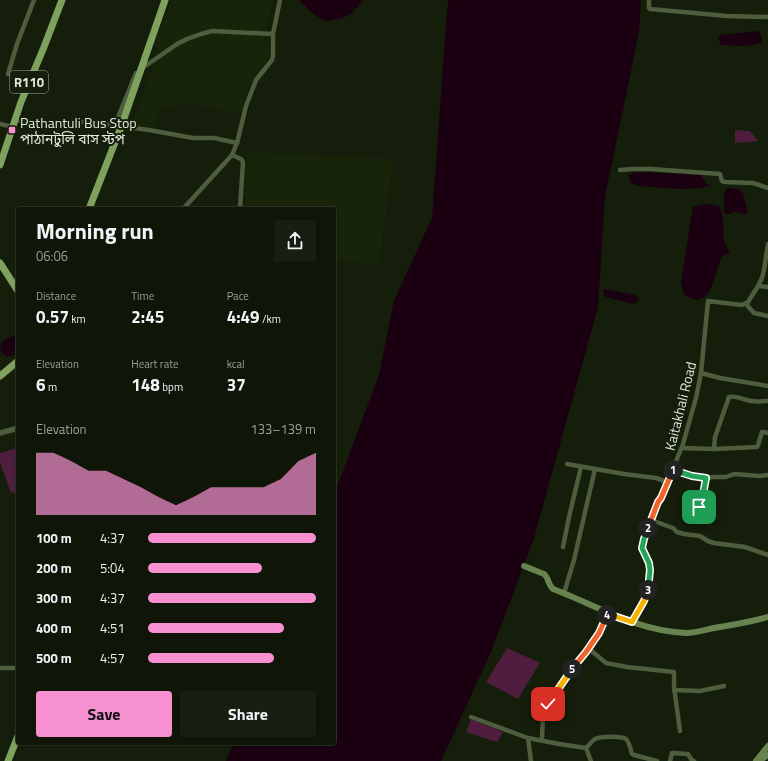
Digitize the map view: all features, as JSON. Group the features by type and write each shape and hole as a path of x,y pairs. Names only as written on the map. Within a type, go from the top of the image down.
{"main road":[{"name":"R110","path":"0,165 21,102 62,0"},
{"path":"90,207 165,0"},
{"path":"0,263 16,288"},
{"path":"0,376 16,363"},
{"path":"524,566 547,576 551,588 608,614 660,630 689,633 768,617"},
{"path":"8,761 16,741"},
{"path":"756,761 768,746"},
{"path":"756,761 768,755"}],"street":[{"path":"8,74 34,0"},
{"path":"118,127 165,0"},
{"path":"185,207 232,155 237,144 246,106 256,80 272,60 274,34 280,0"},
{"path":"649,0 650,9 727,16 768,17"},
{"path":"141,69 177,44 201,34 212,32 274,34"},
{"path":"0,124 68,125 83,122 95,123 171,133 193,138 214,138 237,144"},
{"path":"232,155 242,159 243,162 240,207"},
{"path":"620,170 632,168 720,174 722,181 725,182 753,183 768,188"},
{"path":"768,244 764,270 752,298 746,304 754,313 768,316"},
{"path":"758,286 768,287"},
{"name":"Kaitakhali Road","path":"632,622 644,601 648,590 650,570 649,563 642,548 644,539 658,502 685,440 701,373 708,301 742,306 746,304"},
{"path":"701,373 720,378 768,386"},
{"path":"714,449 715,437 729,397 732,396 744,400 768,401"},
{"path":"0,433 16,429"},
{"path":"682,448 714,449 757,447 762,432 768,433"},
{"path":"568,464 656,478 662,480 666,484"},
{"path":"563,547 568,516 581,466"},
{"path":"564,593 574,560 595,469"},
{"path":"673,470 692,476 706,478 726,477 734,474 760,476 768,475"},
{"path":"696,514 706,478"},
{"path":"651,520 673,528 677,532 700,536 714,543 745,547 768,555"},
{"path":"542,740 543,712 570,671 599,633 608,614"},
{"path":"588,648 606,663 627,667 674,672 674,690 680,731"},
{"path":"0,668 16,668"},
{"path":"674,690 700,691 724,686"},
{"path":"471,717 528,738 586,748"},
{"path":"586,748 597,738 608,736 624,738 627,740 632,754 657,761"},
{"path":"528,738 531,761"},
{"path":"586,748 591,761"},
{"path":"670,761 673,753 688,754 694,761"}],"shaded area":[{"path":"171,0 272,0 267,29 270,58 253,77 240,114 199,105 162,106 155,128 132,125 159,49 154,45"},
{"path":"299,0 362,0 350,14 342,18 328,21 323,20 316,15"},
{"path":"449,0 641,0 639,32 605,197 598,307 534,538 491,652 441,761 226,761 233,745 336,745 336,490 379,375 394,301 432,218"},
{"path":"758,31 761,35 762,42 753,45 721,45 718,37 720,35"},
{"path":"735,130 750,131 758,141 735,143"},
{"path":"247,152 393,159 379,265 336,260 336,207 244,207"},
{"path":"642,172 700,175 710,186 692,189 674,189 639,186 631,183 629,175"},
{"path":"728,188 738,189 743,193 748,212 745,214 735,212 728,214 724,213 724,194"},
{"path":"707,204 719,206 722,213 723,239 730,254 722,256 714,281 706,295 701,299 693,299 684,294 681,282 693,207"},
{"path":"605,289 635,295 639,301 633,304 606,297 603,291"},
{"path":"13,336 16,337 16,352 11,356 4,354 1,351 0,346 5,339"},
{"path":"16,449 16,492 11,493 0,463 0,453"},
{"path":"507,648 540,663 518,699 486,682"},
{"path":"471,719 503,732 497,742 466,732"}],"place":[{"name":"Pathantuli Bus Stop পাঠানটুলি বাস স্টপ","path":"12,130"}],"route":[{"path":"548,704 570,671 599,633 608,614 632,622 639,611 648,590 650,570 649,563 642,548 644,539 658,502 673,470 692,476 706,478 699,507"}]}
